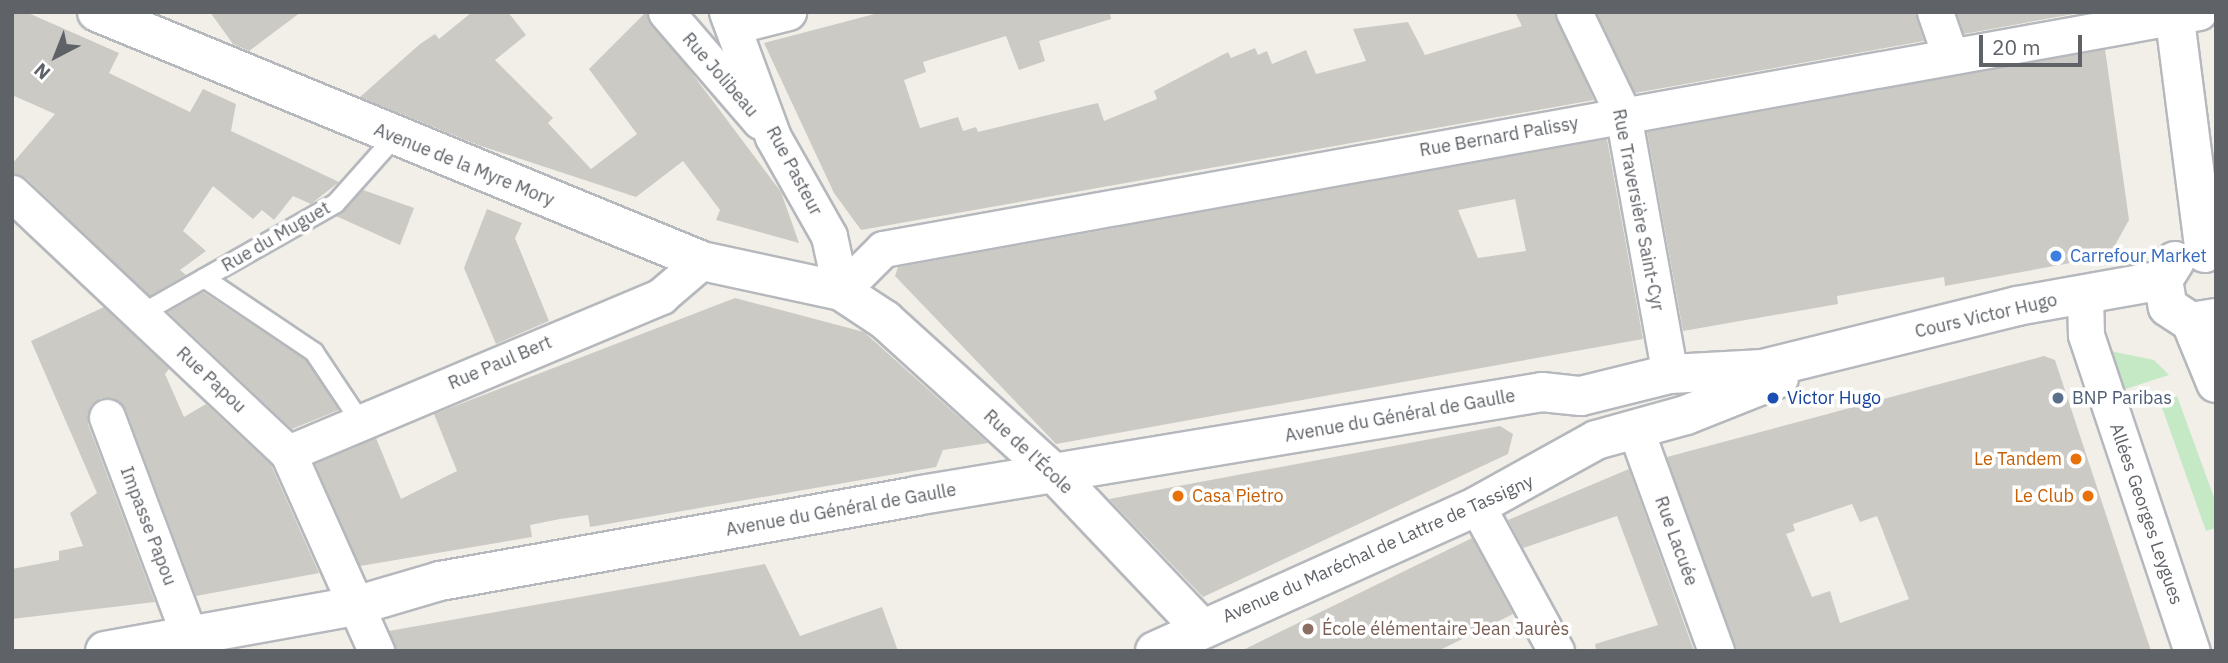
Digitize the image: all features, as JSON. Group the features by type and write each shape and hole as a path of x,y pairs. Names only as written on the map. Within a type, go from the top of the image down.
{"main road":[{"name":"Avenue de la Myre Mory","path":"97,12 394,138 702,261 841,291"},
{"path":"2180,15 2195,215 2204,254 2168,267 2176,303 2216,383"},
{"name":"Rue de l'École","path":"841,291 884,320 1055,474 1201,628"},
{"name":"Cours Victor Hugo","path":"1676,376 1832,354 2085,295 2176,303"},
{"name":"Cours Victor Hugo","path":"1636,430 1686,415 1832,354"},
{"path":"1676,376 1691,401 1686,415"},
{"name":"Avenue du Général de Gaulle","path":"105,651 355,606 440,581 1542,392 1581,396 1676,376"},
{"path":"1581,396 1584,429 1597,440"},
{"name":"Avenue du Maréchal de Lattre de Tassigny","path":"1155,651 1477,506 1597,440 1636,430"}],"street":[{"name":"Rue Jolibeau","path":"666,12 774,137"},
{"path":"730,19 788,12"},
{"name":"Rue Traversière Saint-Cyr","path":"1574,12 1623,114 1676,376"},
{"path":"1935,12 1950,55"},
{"name":"Rue Bernard Palissy","path":"841,291 883,249 2180,15"},
{"name":"Rue Pasteur","path":"730,19 774,137 830,236 841,291"},
{"name":"Rue Papou","path":"12,193 288,453 376,651"},
{"name":"Rue Paul Bert","path":"288,453 661,296 702,261"},
{"name":"Allées Georges Leygues","path":"2085,295 2086,335 2192,651"},
{"name":"Impasse Papou","path":"107,418 189,635"},
{"name":"Rue Lacuée","path":"1636,430 1716,651"},
{"path":"1477,506 1556,651"}],"lane":[{"name":"Rue du Muguet","path":"141,314 336,203 394,138"},
{"path":"204,278 314,352 360,421"}],"green space":[{"path":"2100,349 2154,360 2169,375 2116,392"},
{"path":"2177,396 2216,503 2216,528 2206,531 2160,402"}],"building":[{"path":"12,12 26,12 119,53 109,73 190,112 203,89 236,104 231,131 339,182 311,204 293,196 274,220 262,210 253,219 213,186 183,231 206,251 180,270 186,275 150,296 26,178 12,173 12,164 55,114 12,95"},
{"path":"210,12 301,12 249,51 233,44"},
{"path":"472,12 508,12 526,35 495,60 553,118 548,123 591,169 637,134 589,69 646,12 781,192 799,243 716,220 720,210 683,161 636,197 478,145 360,97 420,44 435,34 439,39"},
{"path":"882,12 1110,12 1111,19 1039,41 1045,61 1019,70 1006,36 923,62 926,72 904,80 920,128 958,117 963,131 976,127 978,132 1098,103 1104,121 1157,99 1154,91 1228,52 1231,58 1255,48 1258,55 1267,51 1272,64 1306,50 1316,74 1366,61 1353,29 1408,22 1425,55 1522,26 1515,12 1554,12 1594,100 861,230 834,193 764,43"},
{"path":"1596,12 1915,12 1924,41 1635,93"},
{"path":"1956,12 2084,12 1964,34"},
{"path":"2105,49 2129,220 2109,256 1945,286 1944,277 1837,296 1838,304 1683,331 1647,132"},
{"path":"1607,139 1643,339 1056,444 895,276 898,267","holes":["1515,199 1526,251 1478,258 1458,210"]},
{"path":"363,190 414,208 400,245 336,216"},
{"path":"487,209 522,223 515,238 549,321 496,344 464,268"},
{"path":"203,292 306,360 339,410 292,429 168,312"},
{"path":"735,298 864,332 988,443 943,450 936,467 590,527 588,515 560,519 530,525 532,537 360,566 315,464 376,438 401,499 457,471 434,414"},
{"path":"104,307 169,369 165,374 184,417 206,404 271,465 319,573 196,596 126,410 119,401 101,398 91,405 88,424 155,602 12,619 12,569 59,560 59,551 83,546 70,513 97,493 31,341"},
{"path":"2044,356 2055,360 2151,651 1736,651 1667,457","holes":["1852,504 1860,522 1877,516 1909,599 1840,623 1830,591 1812,597 1786,534 1795,531 1793,524"]},
{"path":"1500,426 1513,434 1508,454 1203,597 1109,499"},
{"path":"1629,469 1694,651 1596,651 1595,644 1658,625 1617,516 1523,548 1508,520"},
{"path":"1472,538 1513,614 1438,651 1241,651"},
{"path":"765,564 800,636 882,607 898,651 396,651 389,631"}],"place":[{"name":"Carrefour Market","path":"2056,256"},
{"name":"Victor Hugo","path":"1773,398"},
{"name":"BNP Paribas","path":"2058,398"},
{"name":"Le Tandem","path":"2076,459"},
{"name":"Casa Pietro","path":"1178,496"},
{"name":"Le Club","path":"2088,496"},
{"name":"École élémentaire Jean Jaurès","path":"1308,629"}]}
